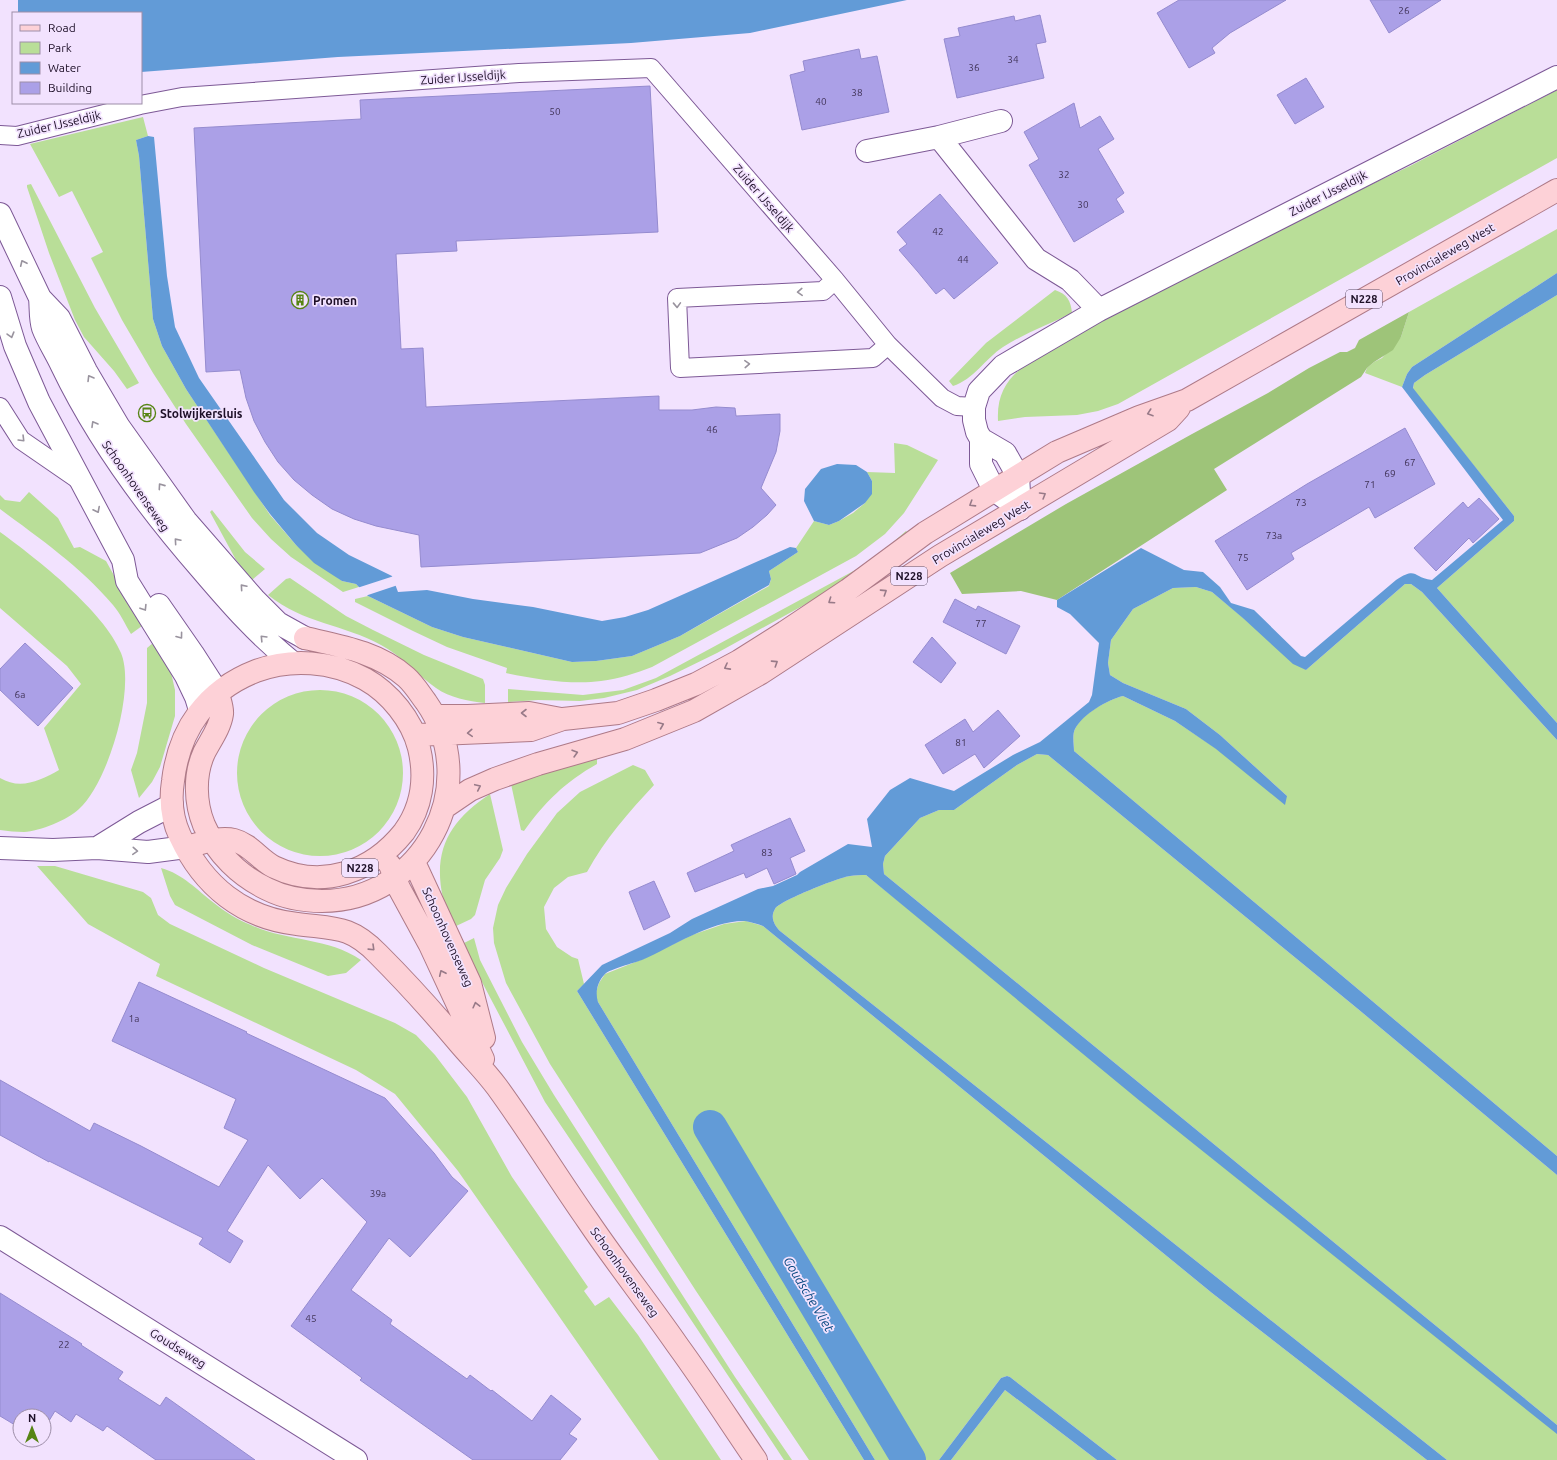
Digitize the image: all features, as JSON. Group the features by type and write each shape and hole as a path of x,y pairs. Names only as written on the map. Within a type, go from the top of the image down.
{"main road":[{"name":"Provincialeweg West","path":"439,725 468,716 529,713 563,719 618,712 656,700 696,684 739,661 848,590 925,533 1057,452 1091,436 1186,400 1557,190"},
{"name":"Provincialeweg West","path":"445,807 470,790 495,779 538,764 625,739 694,711 734,689 940,556 1168,420 1186,400"},
{"name":"N228","path":"218,693 222,714 215,733 203,754 198,770 196,789 200,814 213,841 225,858 256,884 281,896 306,902 333,902 351,899 370,893 394,879 414,862 428,844 445,807 449,768 447,749 439,725 419,692 406,677 386,663 360,651 305,638"},
{"name":"N228","path":"293,663 328,664 356,674 376,685 393,702 407,720 415,736 423,764 422,792 418,809 406,828 386,851 376,859 347,873 327,877 309,876 290,872 273,866 247,846 233,840 213,841 186,847 175,821 172,805 173,779 178,752 186,732 200,710 218,693 233,682 275,665 293,663"},
{"name":"N228","path":"415,736 439,725"},
{"name":"Schoonhovenseweg","path":"186,847 198,868 211,883 227,897 244,908 281,922 339,929 349,932 367,943 419,996 495,1084 589,1223 680,1348 756,1460"},
{"name":"N228","path":"386,851 394,879"},
{"name":"Schoonhovenseweg","path":"414,862 470,983 495,1084"},
{"name":"Schoonhovenseweg","path":"394,879 430,945 495,1084"}],"street":[{"name":"Zuider IJsseldijk","path":"1020,509 994,490 981,464 981,439 977,432 974,420 974,407 979,391 1003,366 1099,310 1557,77"},
{"path":"867,151 939,137 1001,121"},
{"path":"939,137 1036,259 1070,280 1099,310"},
{"name":"Schoonhovenseweg","path":"0,214 40,298 59,318 86,372 119,427 186,521 254,599 278,623 305,638"},
{"path":"0,297 14,346 39,402 123,560 127,581 186,676 196,697 200,710"},
{"name":"Schoonhovenseweg","path":"40,298 43,327 70,384 96,429 131,483 170,534 238,613 268,644 293,663"},
{"path":"981,439 1005,453 1018,476 1020,509"},
{"path":"123,560 140,576 218,693"},
{"name":"N228","path":"96,848 139,822 172,805"},
{"name":"N228","path":"9,848 53,850 96,848 148,852 186,847"},
{"name":"Goudseweg","path":"0,1237 356,1460"}],"lane":[{"name":"Zuider IJsseldijk","path":"0,135 17,136 140,105 182,97 520,73 651,68 835,280 888,345 942,398 957,406 974,407"},
{"path":"835,280 823,291 677,298 680,368 873,358 888,345"},
{"path":"0,407 21,440 83,483"}],"green space":[{"path":"1557,90 1557,158 1118,404 1098,411 1077,415 1025,417 998,421 998,408 1005,386 1019,370 1048,349 1233,250 1410,166"},
{"path":"143,117 148,136 136,140 139,156 153,319 162,346 186,389 270,515 296,545 342,581 356,584 359,587 343,592 291,557 271,539 252,518 186,424 153,373 122,320 91,258 103,252 72,191 59,197 30,144"},
{"path":"31,184 95,308 139,383 127,389 114,371 84,337 75,320 49,253 27,187 27,185"},
{"path":"1557,229 1557,273 1412,367 1407,374 1402,387 1365,373 1367,368 1382,358 1401,337 1409,312"},
{"path":"1055,290 1068,298 1072,313 1011,342 997,352 967,379 953,386 949,381 986,343"},
{"path":"1557,295 1557,723 1437,588 1514,521 1514,516 1413,389 1414,383 1425,375"},
{"path":"1409,312 1401,337 1393,350 1374,362 1367,368 1361,377 1214,469 1227,490 1057,600 1021,591 962,594 950,573 1066,504 1268,393 1309,368 1340,352 1347,352 1355,348 1359,340"},
{"path":"894,443 907,445 938,460 904,513 885,534 856,556 652,667 627,676 601,681 566,682 506,673 507,668 447,647 355,602 355,599 368,596 432,627 463,637 572,662 596,661 632,656 680,636 769,586 771,579 769,571 798,552 796,548 814,521 829,525 853,513 865,503 872,481 867,472 895,473"},
{"path":"29,492 58,518 74,548 80,547 106,561 142,626 131,634 116,608 101,591 59,554 0,509 0,495 5,500 20,502"},
{"path":"212,510 245,552 265,569 252,580 236,560 210,512"},
{"path":"906,531 909,534 844,583 717,653 670,676 637,690 604,698 580,701 538,700 508,702 508,689 583,695 623,690 656,678 859,568 884,550"},
{"path":"0,532 50,571 85,603 112,637 121,653 125,669 125,689 122,711 116,735 109,758 100,779 90,796 79,809 61,821 46,827 24,832 0,830 0,778 7,782 22,784 30,783 45,778 59,770 44,728 81,684 67,666 0,608"},
{"path":"290,578 346,616 424,655 483,679 485,685 485,703 447,694 429,683 389,649 352,632 296,612 282,605 268,595 286,579"},
{"path":"1405,584 1411,584 1422,592 1557,740 1557,1156 1074,751 1073,740 1078,723 1096,708 1123,696 1175,721 1287,796 1220,735 1186,709 1123,683 1110,675 1108,663 1111,640 1133,609 1173,588 1196,587 1212,592 1306,670"},
{"path":"153,643 170,668 175,690 175,716 160,767 152,782 139,798 131,770 137,753 147,703 147,648"},
{"path":"320,690 352,696 379,714 397,741 403,773 397,805 379,832 352,850 320,856 288,850 261,832 243,805 237,773 243,741 261,714 288,696"},
{"path":"1037,754 1048,755 1358,1009 1557,1175 1557,1425 884,874 883,864 885,856 920,818 939,810 954,810 1017,765"},
{"path":"597,758 597,764 565,785 556,793 524,831 521,830 511,784"},
{"path":"633,765 645,770 654,785 610,837 587,872 568,877 554,888 544,907 546,929 557,947 572,957 578,959 584,984 577,991 864,1460 809,1460 696,1291 550,1064 506,983 494,943 493,928 498,905 506,888 527,854 557,813 580,792"},
{"path":"490,794 503,850 500,858 485,880 475,915 471,919 454,927 444,902 440,881 440,865 443,850 455,825 476,804"},
{"path":"37,866 55,866 143,892 151,898 158,915 170,924 264,968 395,1023 416,1035 435,1055 467,1097 512,1177 588,1287 584,1291 595,1306 609,1297 638,1335 721,1460 659,1460 458,1171 395,1094 356,1070 156,976 160,964 88,924"},
{"path":"161,868 183,878 223,910 246,923 279,934 335,947 361,960 346,973 328,976 252,945 175,905 170,896"},
{"path":"866,875 1557,1432 1557,1460 1447,1460 780,931 774,924 773,915 775,909 779,905 810,890 844,877"},
{"path":"746,921 763,926 1212,1293 1427,1460 1117,1460 1007,1376 1001,1378 939,1460 875,1460 595,995 599,983 605,974 643,959 692,935 724,924"},
{"path":"474,938 480,960 522,1042 554,1095 735,1377 792,1460 784,1460 545,1102 462,944"},
{"path":"1005,1390 1097,1460 951,1460"}],"water":[{"path":"0,0 907,0 750,33 631,43 338,57 142,72 142,12 12,12"},
{"path":"148,136 154,137 167,276 175,327 199,378 284,500 317,533 349,555 392,576 398,592 427,590 473,599 533,607 602,621 625,617 648,610 790,547 796,548 798,552 769,571 771,579 769,585 680,636 632,656 596,661 572,662 463,637 432,627 368,596 356,584 342,581 314,563 296,545 270,514 186,389 162,346 153,319 139,156 136,140"},
{"path":"1557,273 1557,295 1425,375 1414,383 1413,388 1514,516 1514,521 1437,588 1557,723 1557,740 1422,592 1411,584 1405,584 1306,670 1293,664 1212,592 1196,587 1173,588 1133,609 1111,640 1108,663 1110,675 1123,683 1186,709 1220,735 1287,796 1285,805 1216,749 1175,721 1123,696 1103,704 1089,713 1075,729 1073,737 1074,751 1557,1156 1557,1175 1358,1009 1048,755 1037,754 1017,765 954,810 939,810 920,818 885,856 883,864 884,874 1557,1425 1557,1434 1140,1101 866,875 858,875 844,877 798,895 779,905 775,909 773,921 780,931 1447,1460 1427,1460 1212,1293 763,926 745,921 719,925 692,935 642,960 608,972 602,977 598,984 598,1002 875,1460 864,1460 577,991 602,965 670,933 692,919 758,889 773,886 797,875 848,844 872,847 867,819 890,790 910,778 954,791 1013,755 1040,742 1089,702 1092,695 1099,643 1070,614 1057,607 1057,600 1141,548 1184,570 1203,572 1220,587 1231,603 1254,610 1301,656 1305,657 1396,580 1412,573 1432,580 1503,520 1402,387 1407,374 1412,367"},
{"path":"837,464 856,465 867,472 872,481 872,494 865,503 839,521 829,525 814,521 804,501 805,489 821,469"},
{"path":"1007,1376 1117,1460 1097,1460 1005,1390 951,1460 939,1460 1001,1378"}],"pier":[{"path":"0,0 18,0 18,12 12,12 12,32 0,33"},
{"path":"394,576 398,585 365,596 357,588"}],"building":[{"path":"1179,0 1286,0 1230,33 1212,48 1215,53 1189,68 1157,13"},
{"path":"1370,0 1441,0 1389,33"},
{"path":"1040,15 1046,42 1036,44 1044,78 957,98 944,39 960,36 958,28 1014,16 1015,21"},
{"path":"859,49 861,59 877,56 889,112 802,130 790,75 805,71 803,61"},
{"path":"1306,78 1324,107 1295,124 1277,95"},
{"name":"Promen","path":"650,86 658,232 456,241 457,251 396,254 401,349 423,348 426,407 659,396 659,410 692,410 716,407 735,408 736,416 780,414 780,431 776,452 761,488 776,505 753,527 737,538 700,553 421,567 419,535 376,526 354,519 332,509 294,480 278,462 254,421 246,398 240,370 206,372 194,128 361,119 360,100"},
{"path":"1074,103 1080,128 1100,116 1114,139 1098,149 1124,193 1116,199 1124,212 1074,242 1029,165 1039,159 1024,132"},
{"path":"940,194 998,263 954,299 944,288 936,294 899,250 907,244 897,232"},
{"path":"1405,428 1435,484 1375,518 1369,507 1291,553 1294,559 1247,590 1215,541 1307,484"},
{"path":"1479,498 1499,519 1473,543 1469,538 1436,571 1414,548 1463,502 1468,508"},
{"path":"955,599 976,610 978,606 1020,626 1006,654 943,622"},
{"path":"932,637 956,663 941,683 913,662"},
{"path":"25,643 73,688 38,726 0,690 0,669"},
{"path":"998,710 1020,736 984,768 975,754 943,774 925,745 965,719 973,732"},
{"path":"790,818 805,851 790,858 796,874 774,884 767,868 746,878 744,873 695,892 687,873 734,851 731,845"},
{"path":"654,881 670,917 644,930 629,892"},
{"path":"139,982 385,1098 434,1153 452,1177 468,1191 410,1257 389,1238 351,1290 392,1320 390,1324 467,1379 470,1375 491,1391 492,1390 532,1421 551,1395 581,1419 569,1434 577,1439 560,1460 473,1460 360,1380 362,1378 291,1326 367,1222 322,1178 300,1199 268,1165 227,1231 243,1241 230,1263 199,1244 203,1238 49,1162 0,1135 0,1080 90,1131 94,1123 219,1187 248,1140 224,1128 236,1099 112,1041"},
{"path":"0,1293 82,1344 81,1345 123,1372 118,1379 160,1406 166,1397 255,1460 156,1460 107,1426 103,1431 76,1414 71,1422 55,1411 52,1416 52,1408 12,1408 12,1423 0,1416"}],"waterway":[{"name":"Goudsche Vliet","path":"710,1127 909,1460"}],"place":[{"name":"Promen","path":"300,300"},
{"name":"Stolwijkersluis","path":"147,413"}]}
